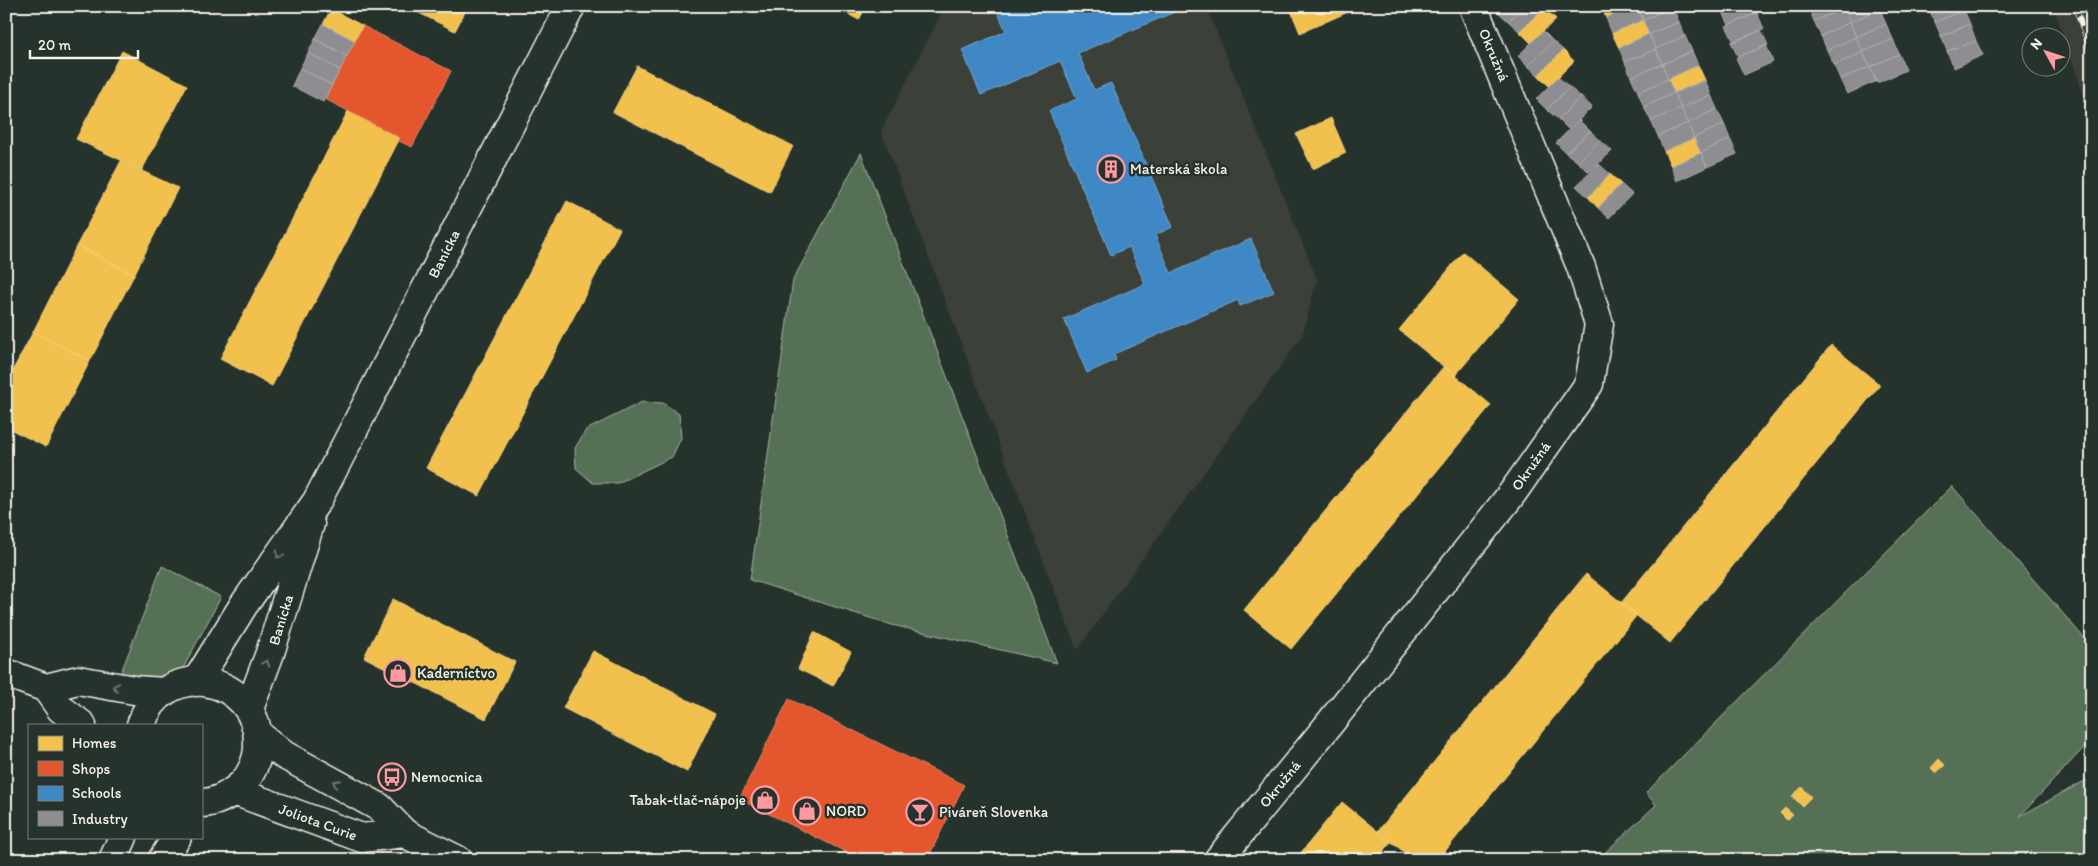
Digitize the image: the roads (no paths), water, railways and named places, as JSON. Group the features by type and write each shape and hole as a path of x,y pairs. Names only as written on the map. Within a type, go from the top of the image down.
{"street":[{"name":"Banícka","path":"196,682 243,606 317,501 571,6"},
{"name":"Okružná","path":"1218,860 1326,728 1510,496 1589,384 1599,324 1581,267 1473,6"},
{"name":"Banícka","path":"249,709 270,653 317,501"},
{"path":"6,673 46,688 78,680 134,690 164,692"},
{"path":"141,724 151,703 164,692 179,684 213,683 228,689 240,698 249,709 256,722 259,735 258,751 254,766 246,780 234,791 203,804"},
{"path":"46,688 61,710 81,724"},
{"path":"259,735 284,755 379,807 404,834 458,860"},
{"name":"Joliota Curie","path":"234,791 362,838 404,834"},
{"path":"113,860 123,838"},
{"path":"162,860 176,838"}],"railway":[{"path":"2075,6 2092,55"}],"place":[{"name":"Materská škola","path":"1111,169"},
{"name":"Kaderníctvo","path":"398,673"},
{"name":"Nemocnica","path":"392,777"},
{"name":"Tabak-tlač-nápoje","path":"765,800"},
{"name":"NORD","path":"807,811"},
{"name":"Piváreň Slovenka","path":"920,812"}]}
